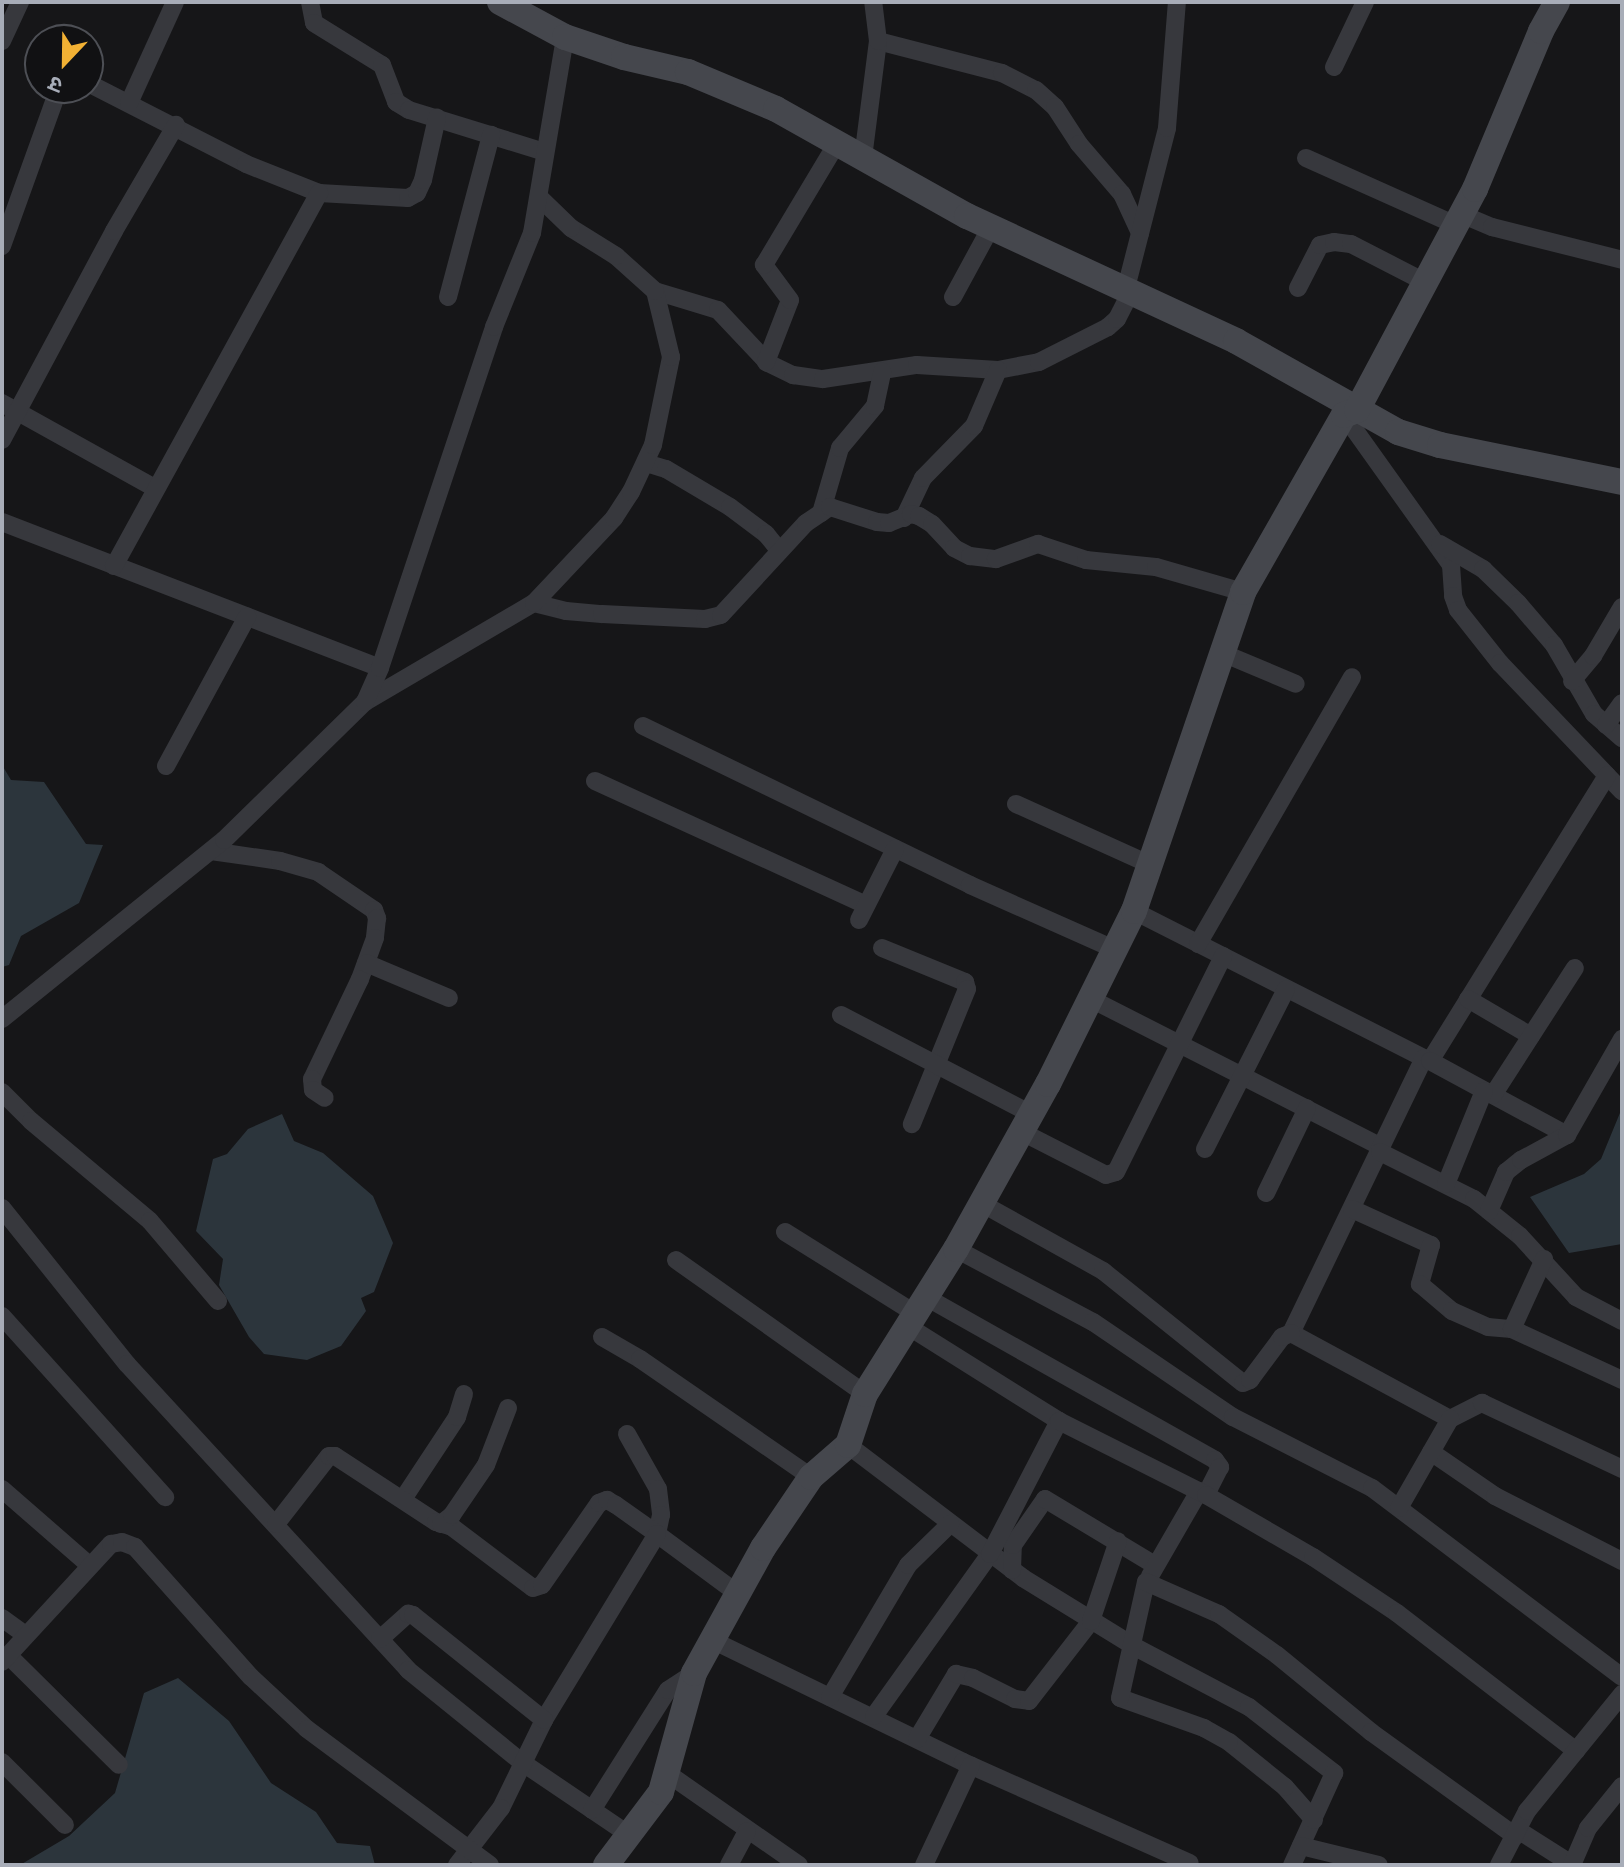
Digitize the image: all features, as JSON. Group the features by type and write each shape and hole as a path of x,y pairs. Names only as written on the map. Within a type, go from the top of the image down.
{"street":[{"path":"2,41 20,2"},
{"path":"129,103 175,2"},
{"path":"310,2 314,23 382,65 396,102 545,152"},
{"path":"500,2 534,10 565,37 624,57 688,72 732,89 991,227 1128,289 1297,373 1350,413 1440,445 1622,482"},
{"path":"863,158 878,41 873,2"},
{"path":"539,197 571,228 616,256 655,291 718,310 766,362 793,375 823,379 917,365 998,370 1039,362 1092,337 1117,319 1128,289 1167,128 1177,2"},
{"path":"1334,67 1365,2"},
{"path":"606,1865 631,1836 661,1792 694,1673 712,1640 811,1477 848,1445 865,1394 914,1311 956,1249 1091,999 1134,911 1243,592 1350,413 1458,220 1541,31 1557,2"},
{"path":"365,702 380,668 494,327 532,233 565,37"},
{"path":"878,41 1002,73 1036,90 1055,107 1079,144 1122,194 1140,233"},
{"path":"104,91 176,125 246,164 319,193 408,198 417,193 423,180 437,118"},
{"path":"2,246 53,104"},
{"path":"2,440 10,408 176,125"},
{"path":"448,297 491,135"},
{"path":"766,362 790,300 764,265 837,143"},
{"path":"1306,158 1458,220 1622,260"},
{"path":"114,566 319,193"},
{"path":"953,297 991,227"},
{"path":"1298,288 1320,245 1334,242 1351,244 1425,282"},
{"path":"2,1019 211,851 365,702 534,603 614,518 646,463 671,357 655,291"},
{"path":"904,518 923,478 974,426 998,370"},
{"path":"821,513 840,448 875,406 882,372"},
{"path":"10,408 155,488"},
{"path":"1350,413 1451,565 1458,610 1500,663 1622,791"},
{"path":"646,463 666,469 722,502 766,534 779,550"},
{"path":"534,603 566,611 705,619 721,615 779,550 830,507 877,522 919,516 954,548 970,556 996,559 1038,544 1086,560 1156,567 1243,592"},
{"path":"2,522 380,668"},
{"path":"1434,541 1483,569 1518,603 1554,645 1572,681 1594,714 1622,738"},
{"path":"1572,681 1593,656 1622,607"},
{"path":"166,766 247,617"},
{"path":"1220,652 1296,684"},
{"path":"1198,944 1352,677"},
{"path":"1606,725 1622,703"},
{"path":"643,726 895,849 1116,950"},
{"path":"981,1203 1103,1271 1243,1383 1250,1380 1282,1337 1291,1333 1427,1060 1607,775"},
{"path":"595,781 862,912 895,849"},
{"path":"1016,804 1149,864"},
{"path":"211,851 301,865 359,896 377,918 375,938 366,963 312,1079 313,1090 325,1098"},
{"path":"1134,911 1567,1135"},
{"path":"882,948 965,982 967,989 912,1124"},
{"path":"841,1015 938,1065 1106,1175 1116,1172 1223,956"},
{"path":"366,963 449,998"},
{"path":"1446,1184 1489,1093 1575,968"},
{"path":"1205,1149 1286,989"},
{"path":"1091,999 1307,1108 1446,1184 1489,1211 1544,1259 1576,1297 1622,1321"},
{"path":"1468,999 1531,1036"},
{"path":"1489,1211 1506,1172 1521,1160 1567,1135 1622,1039"},
{"path":"2,1092 31,1121 150,1221 218,1301"},
{"path":"1266,1193 1307,1108"},
{"path":"2,1208 127,1364 408,1670 523,1763 631,1836"},
{"path":"1352,1209 1431,1245 1420,1284 1452,1311 1488,1327 1512,1329 1622,1380"},
{"path":"785,1232 914,1311 1215,1460 1220,1467 1151,1574 1134,1646 1127,1658 1120,1698 1204,1728 1229,1742 1285,1787 1314,1820"},
{"path":"956,1249 1093,1322 1233,1417 1372,1488 1622,1677"},
{"path":"1512,1329 1544,1259"},
{"path":"676,1260 865,1394"},
{"path":"914,1311 1059,1421 1202,1493 1313,1557 1397,1613 1576,1751"},
{"path":"2,1316 165,1497"},
{"path":"1291,1333 1450,1419"},
{"path":"602,1337 640,1359 811,1477"},
{"path":"403,1499 457,1417 464,1394"},
{"path":"1399,1508 1450,1419 1482,1403 1622,1469"},
{"path":"441,1524 452,1515 486,1465 508,1408"},
{"path":"874,1716 990,1554 1059,1421"},
{"path":"463,1858 501,1808 544,1720 657,1534 661,1515 658,1489 627,1434"},
{"path":"848,1445 1012,1570 1134,1646 1249,1707 1334,1773 1292,1865"},
{"path":"1431,1452 1495,1496 1622,1561"},
{"path":"276,1524 329,1456 339,1456 441,1524 452,1527 533,1588 542,1585 599,1503 607,1500 738,1594"},
{"path":"2,1489 89,1565"},
{"path":"1012,1570 1013,1545 1045,1499 1118,1541 1151,1574 1219,1614 1277,1655 1371,1732 1516,1833 1573,1865 1588,1828 1622,1786"},
{"path":"830,1697 908,1565 950,1524"},
{"path":"917,1739 956,1674 1029,1701 1091,1621 1118,1541"},
{"path":"119,1765 5,1659 89,1565 111,1544 122,1542 135,1547 147,1557 220,1644 307,1729 463,1858 490,1865"},
{"path":"380,1639 408,1614 413,1615 544,1720"},
{"path":"2,1618 25,1635"},
{"path":"712,1640 971,1765 1190,1863"},
{"path":"592,1810 668,1690 694,1673"},
{"path":"1499,1865 1527,1811 1622,1694"},
{"path":"924,1865 971,1765"},
{"path":"667,1773 799,1865"},
{"path":"5,1774 65,1825"},
{"path":"729,1865 747,1831"},
{"path":"1301,1846 1379,1865"}],"shaded area":[{"path":"2,765 11,780 44,782 86,844 103,845 79,903 21,936 9,965 2,967"},
{"path":"1622,1108 1622,1244 1569,1253 1530,1197 1584,1174 1601,1159"},
{"path":"282,1114 294,1141 323,1153 373,1196 393,1243 374,1292 361,1298 366,1311 341,1346 307,1360 264,1354 249,1337 219,1285 223,1259 196,1231 213,1159 227,1154 248,1129"},
{"path":"178,1678 229,1721 271,1783 316,1812 337,1843 370,1846 375,1865 20,1865 69,1836 115,1793 144,1693"}]}
